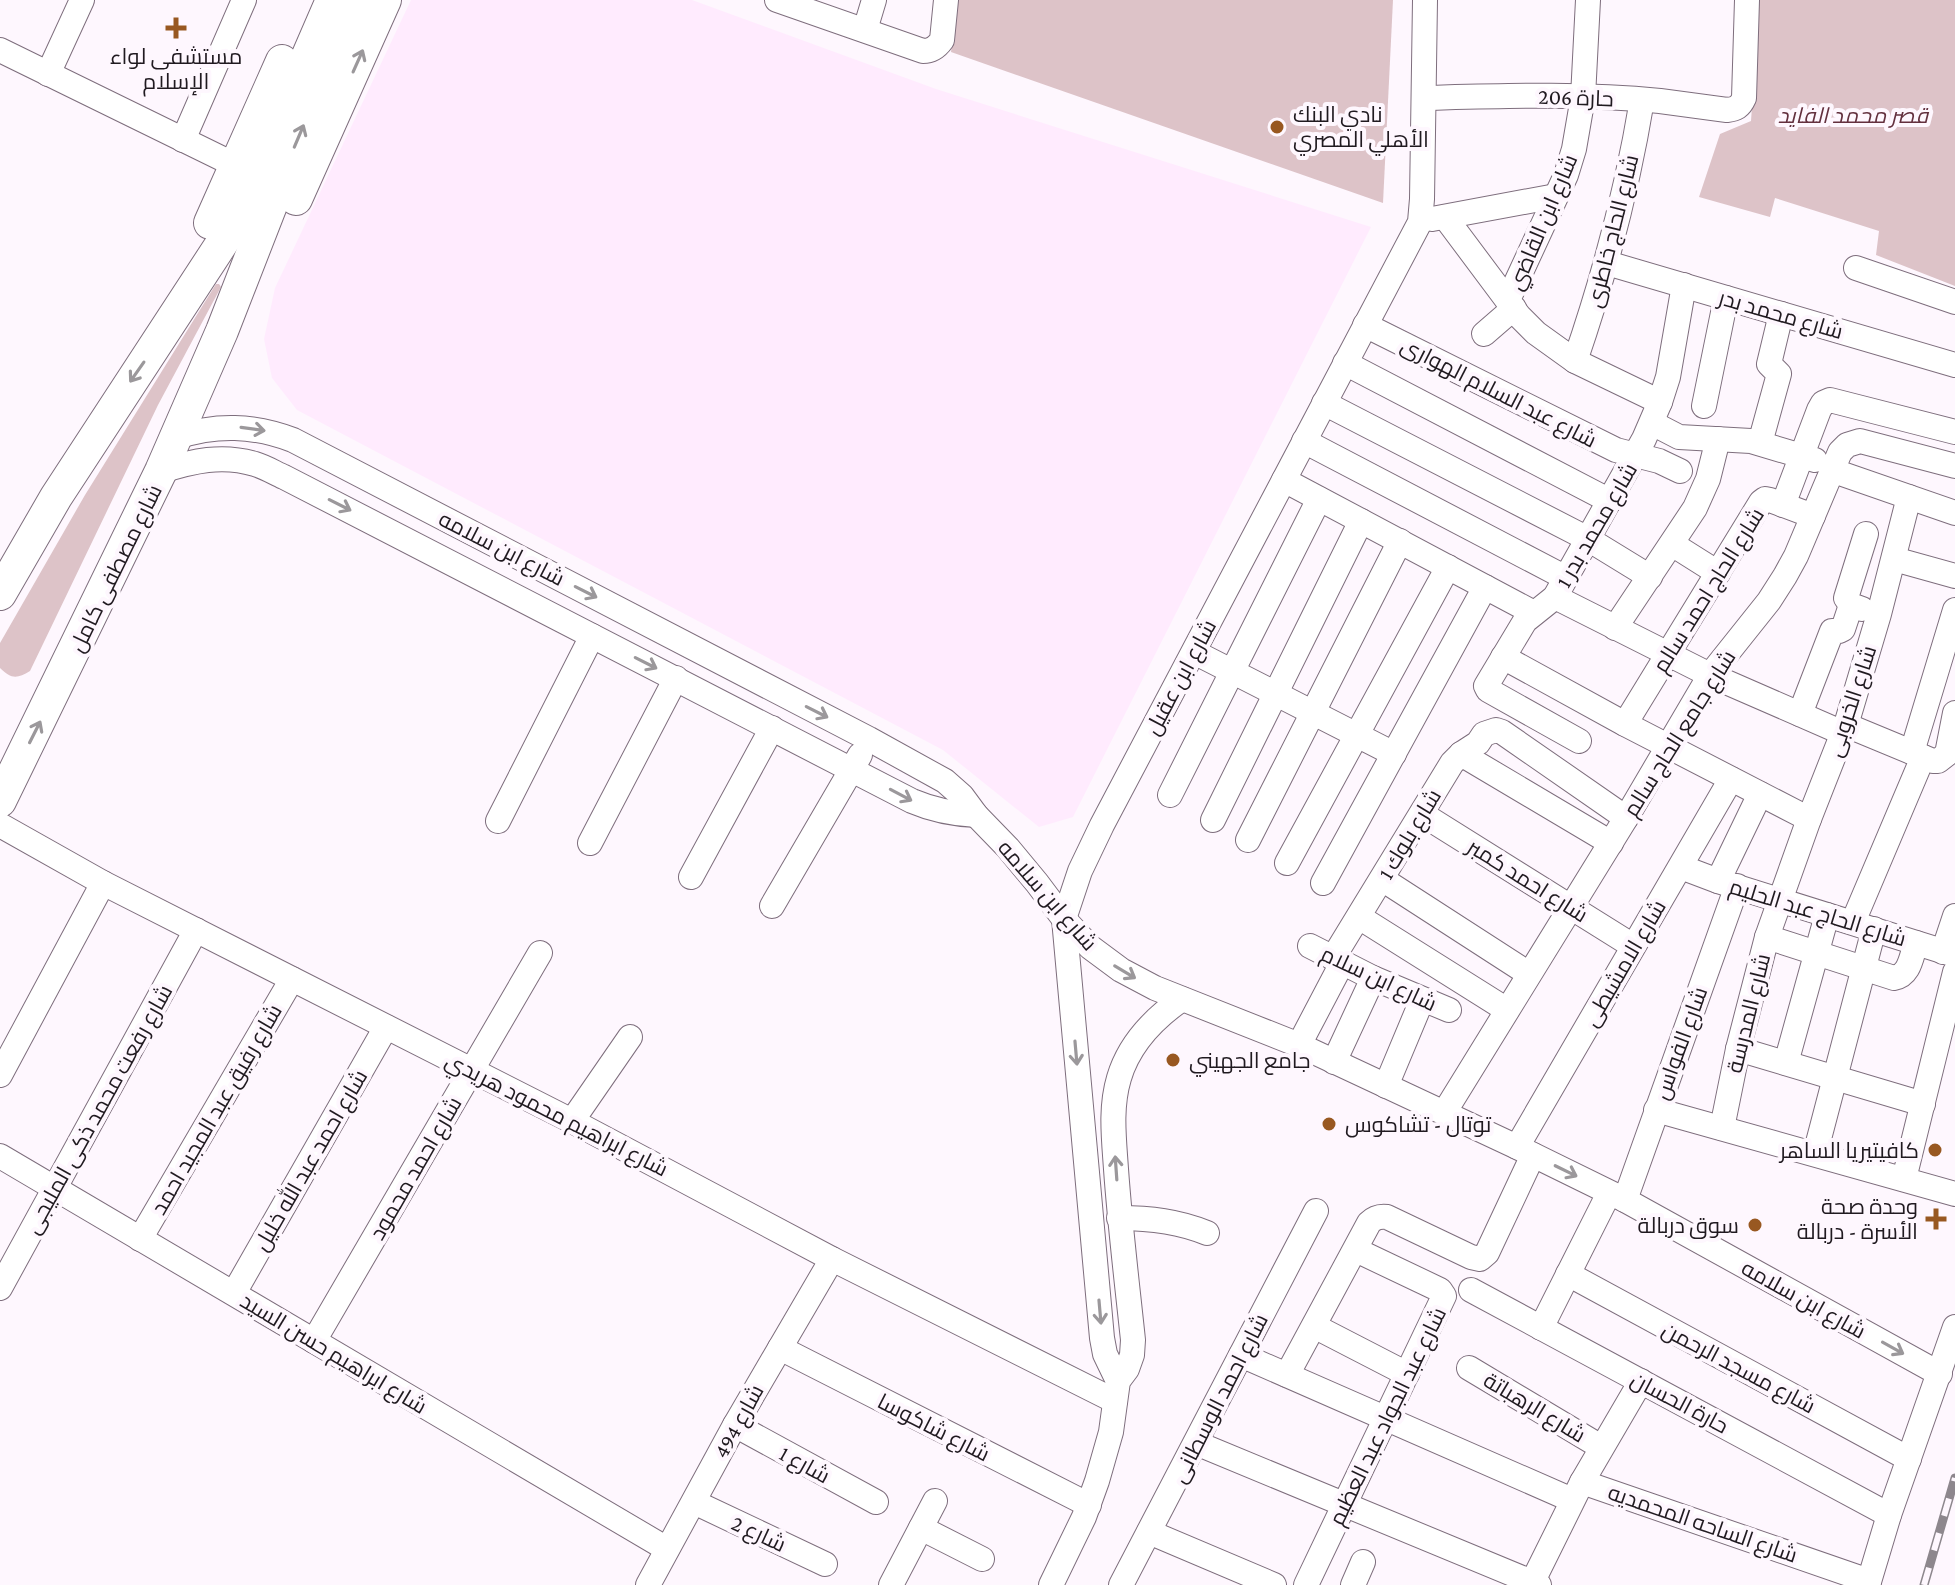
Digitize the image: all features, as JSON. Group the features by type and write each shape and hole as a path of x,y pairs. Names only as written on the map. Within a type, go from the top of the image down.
{"main road":[{"path":"161,337 310,0"},
{"path":"306,90 332,0"},
{"path":"1,591 56,497 224,240 356,0"},
{"name":"شارع مصطفى كامل","path":"222,331 287,220 385,0"},
{"name":"شارع مصطفى كامل","path":"0,801 161,471 222,331 275,195 306,90"}],"street":[{"path":"48,74 82,0"},
{"path":"183,140 244,0"},
{"path":"777,0 821,7 865,30 923,51 934,49 942,40 946,0"},
{"path":"865,30 874,0"},
{"name":"شارع ابن عقيل","path":"1117,1391 1102,1338 1064,919 1090,847 1420,222 1425,0"},
{"name":"شارع ابن القاضي","path":"1511,304 1574,149 1583,97 1588,0"},
{"name":"حارة 206","path":"1424,98 1532,95 1642,100 1735,109 1744,98 1747,0"},
{"path":"0,50 235,165"},
{"name":"شارع الحاج خاطرى","path":"1575,361 1607,263 1642,100"},
{"path":"1420,222 1556,196"},
{"path":"1445,217 1536,333 1656,412 1679,437 1760,443 1955,513"},
{"name":"شارع محمد بدر","path":"1607,263 1955,365"},
{"path":"1856,268 1955,302"},
{"name":"شارع محمد بدر 1","path":"1579,741 1488,690 1486,686 1525,621 1561,588 1636,456 1668,377 1684,285"},
{"path":"1704,406 1726,298"},
{"path":"1484,334 1511,304"},
{"path":"1760,443 1779,374 1769,364 1781,314"},
{"name":"شارع عبد السلام الهوارى","path":"1365,325 1616,450 1659,461 1680,471"},
{"path":"1345,363 1610,501"},
{"path":"1783,505 1819,410 1823,403 1830,400 1955,432"},
{"path":"1324,403 1588,539 1650,577"},
{"name":"شارع ابن سلامه","path":"176,437 209,428 244,427 293,440 869,739 945,781 962,796 1064,919 1090,947 1121,970 1155,988 1299,1045 1617,1196 1940,1374"},
{"path":"1615,628 1702,494 1718,439"},
{"path":"1304,441 1561,588 1615,628 1710,675 1800,714 1938,761 1947,754 1955,713"},
{"name":"شارع جامع الحاج سالم","path":"1444,1113 1611,843 1710,675 1785,576 1840,452 1847,445 1860,441 1955,466"},
{"name":"شارع ابن سلامه","path":"161,471 192,461 224,459 255,464 932,810 954,815 976,815"},
{"path":"1284,480 1534,613"},
{"name":"شارع الخروبى","path":"1780,900 1844,729 1879,614 1909,497"},
{"path":"1170,795 1319,499"},
{"name":"شارع الحاج احمد سالم","path":"1625,724 1761,502 1765,499 1813,516"},
{"path":"1213,820 1361,521"},
{"path":"1866,534 1846,594 1851,605 1879,614"},
{"path":"1248,840 1400,541"},
{"path":"1672,544 1718,573"},
{"path":"1894,559 1955,576"},
{"path":"1287,863 1448,567"},
{"path":"1323,883 1485,587"},
{"path":"1800,714 1832,631 1843,629 1851,605"},
{"path":"1815,1154 1863,968 1863,926 1917,754 1955,610"},
{"path":"498,821 592,636"},
{"path":"1194,652 1394,754"},
{"path":"1503,657 1809,819"},
{"path":"590,843 676,678"},
{"path":"691,877 772,728"},
{"name":"شارع بلوك 1","path":"1299,1045 1359,917 1452,763 1484,734 1490,730 1502,732 1626,818"},
{"path":"772,906 869,739"},
{"path":"1461,754 1611,843"},
{"name":"شارع الامشيطى","path":"1361,1239 1372,1219 1387,1217 1471,1257 1480,1259 1487,1253 1525,1151 1633,946 1731,779"},
{"name":"شارع الفواس","path":"1541,1328 1568,1274 1617,1196 1656,1110 1727,884 1760,794"},
{"name":"شارع احمد كمبر","path":"1422,814 1633,946"},
{"name":"شارع ابراهيم محمود هريدي","path":"0,825 103,883 572,1121 832,1259 1117,1391"},
{"name":"شارع الحاج عبد الحليم","path":"1681,867 1916,943 1951,960"},
{"path":"1382,879 1529,974"},
{"path":"0,1075 103,883"},
{"name":"شارع المدرسة","path":"1722,1128 1738,1049 1767,937 1780,900"},
{"path":"1786,1063 1827,915"},
{"path":"1904,1179 1923,1104 1951,960 1955,916"},
{"path":"1359,917 1507,1010"},
{"name":"شارع رفعت محمد ذكى المليجى","path":"0,1288 196,930"},
{"path":"1767,937 1894,978 1899,978 1907,970 1916,943"},
{"name":"شارع ابن سلام","path":"1310,946 1373,978 1449,1010"},
{"name":"شارع احمد محمود","path":"314,1341 540,953"},
{"path":"1334,1062 1373,978"},
{"name":"شارع رفيق عبد المجيد احمد","path":"140,1239 292,979"},
{"path":"1051,1585 1089,1505 1105,1457 1117,1391 1132,1355 1133,1340 1119,1218 1114,1098 1127,1059 1143,1033 1165,1010 1182,999"},
{"path":"1386,1086 1422,1000"},
{"name":"شارع احمد عبد الله خليل","path":"234,1293 386,1027"},
{"path":"572,1121 630,1037"},
{"path":"1738,1049 1923,1104"},
{"path":"1656,1110 1955,1194"},
{"name":"شارع ابراهيم حسن السيد","path":"0,1156 667,1549"},
{"name":"شارع احمد الوسطانى","path":"1121,1585 1316,1211"},
{"path":"1119,1218 1167,1220 1207,1233"},
{"path":"1287,1375 1361,1239"},
{"name":"شارع عبد الجواد عبد العظيم","path":"1306,1585 1444,1298 1440,1290 1361,1239"},
{"name":"شارع 494","path":"648,1585 735,1425 832,1259"},
{"name":"شارع مسجد الرحمن","path":"1568,1274 1909,1459"},
{"name":"حارة الحسان","path":"1471,1290 1889,1515"},
{"path":"1314,1326 1407,1374"},
{"path":"1868,1583 1955,1327"},
{"name":"شارع شاكوسا","path":"780,1348 1089,1505"},
{"name":"شارع الساحه المحمديه","path":"1241,1355 1385,1419 1577,1491 1868,1583"},
{"name":"شارع الرهباتة","path":"1469,1368 1601,1447"},
{"path":"1196,1443 1534,1584 1577,1491 1641,1381"},
{"name":"شارع 1","path":"735,1425 876,1502"},
{"path":"898,1583 935,1501"},
{"name":"شارع 2","path":"694,1502 825,1564"},
{"path":"921,1528 982,1559"},
{"path":"1149,1532 1274,1585"},
{"path":"1353,1585 1363,1562"}],"shaded area":[{"path":"411,0 692,0 936,89 1371,227 1073,817 1039,827 943,750 297,410 272,378 264,339 275,288"}],"green space":[{"name":"نادي البنك الأهلي المصري","path":"958,0 1393,0 1383,203 951,52"},
{"name":"قصر محمد الفايد","path":"1759,0 1955,0 1955,286 1876,255 1879,231 1775,198 1770,217 1699,197 1720,134 1751,121"},
{"path":"216,284 221,287 158,405 30,671 11,676 0,668 0,643 85,495"}],"railway":[{"path":"1924,1585 1955,1478"}],"place":[{"name":"مستشفى لواء الإسلام","path":"176,28"},
{"name":"نادي البنك الأهلي المصري","path":"1277,127"},
{"name":"جامع الجهيني","path":"1173,1060"},
{"name":"توتال - تشاكوس","path":"1329,1124"},
{"name":"كافيتيريا الساهر","path":"1935,1150"},
{"name":"وحدة صحة الأسرة - دربالة","path":"1936,1219"},
{"name":"سوق دربالة","path":"1755,1225"}]}
